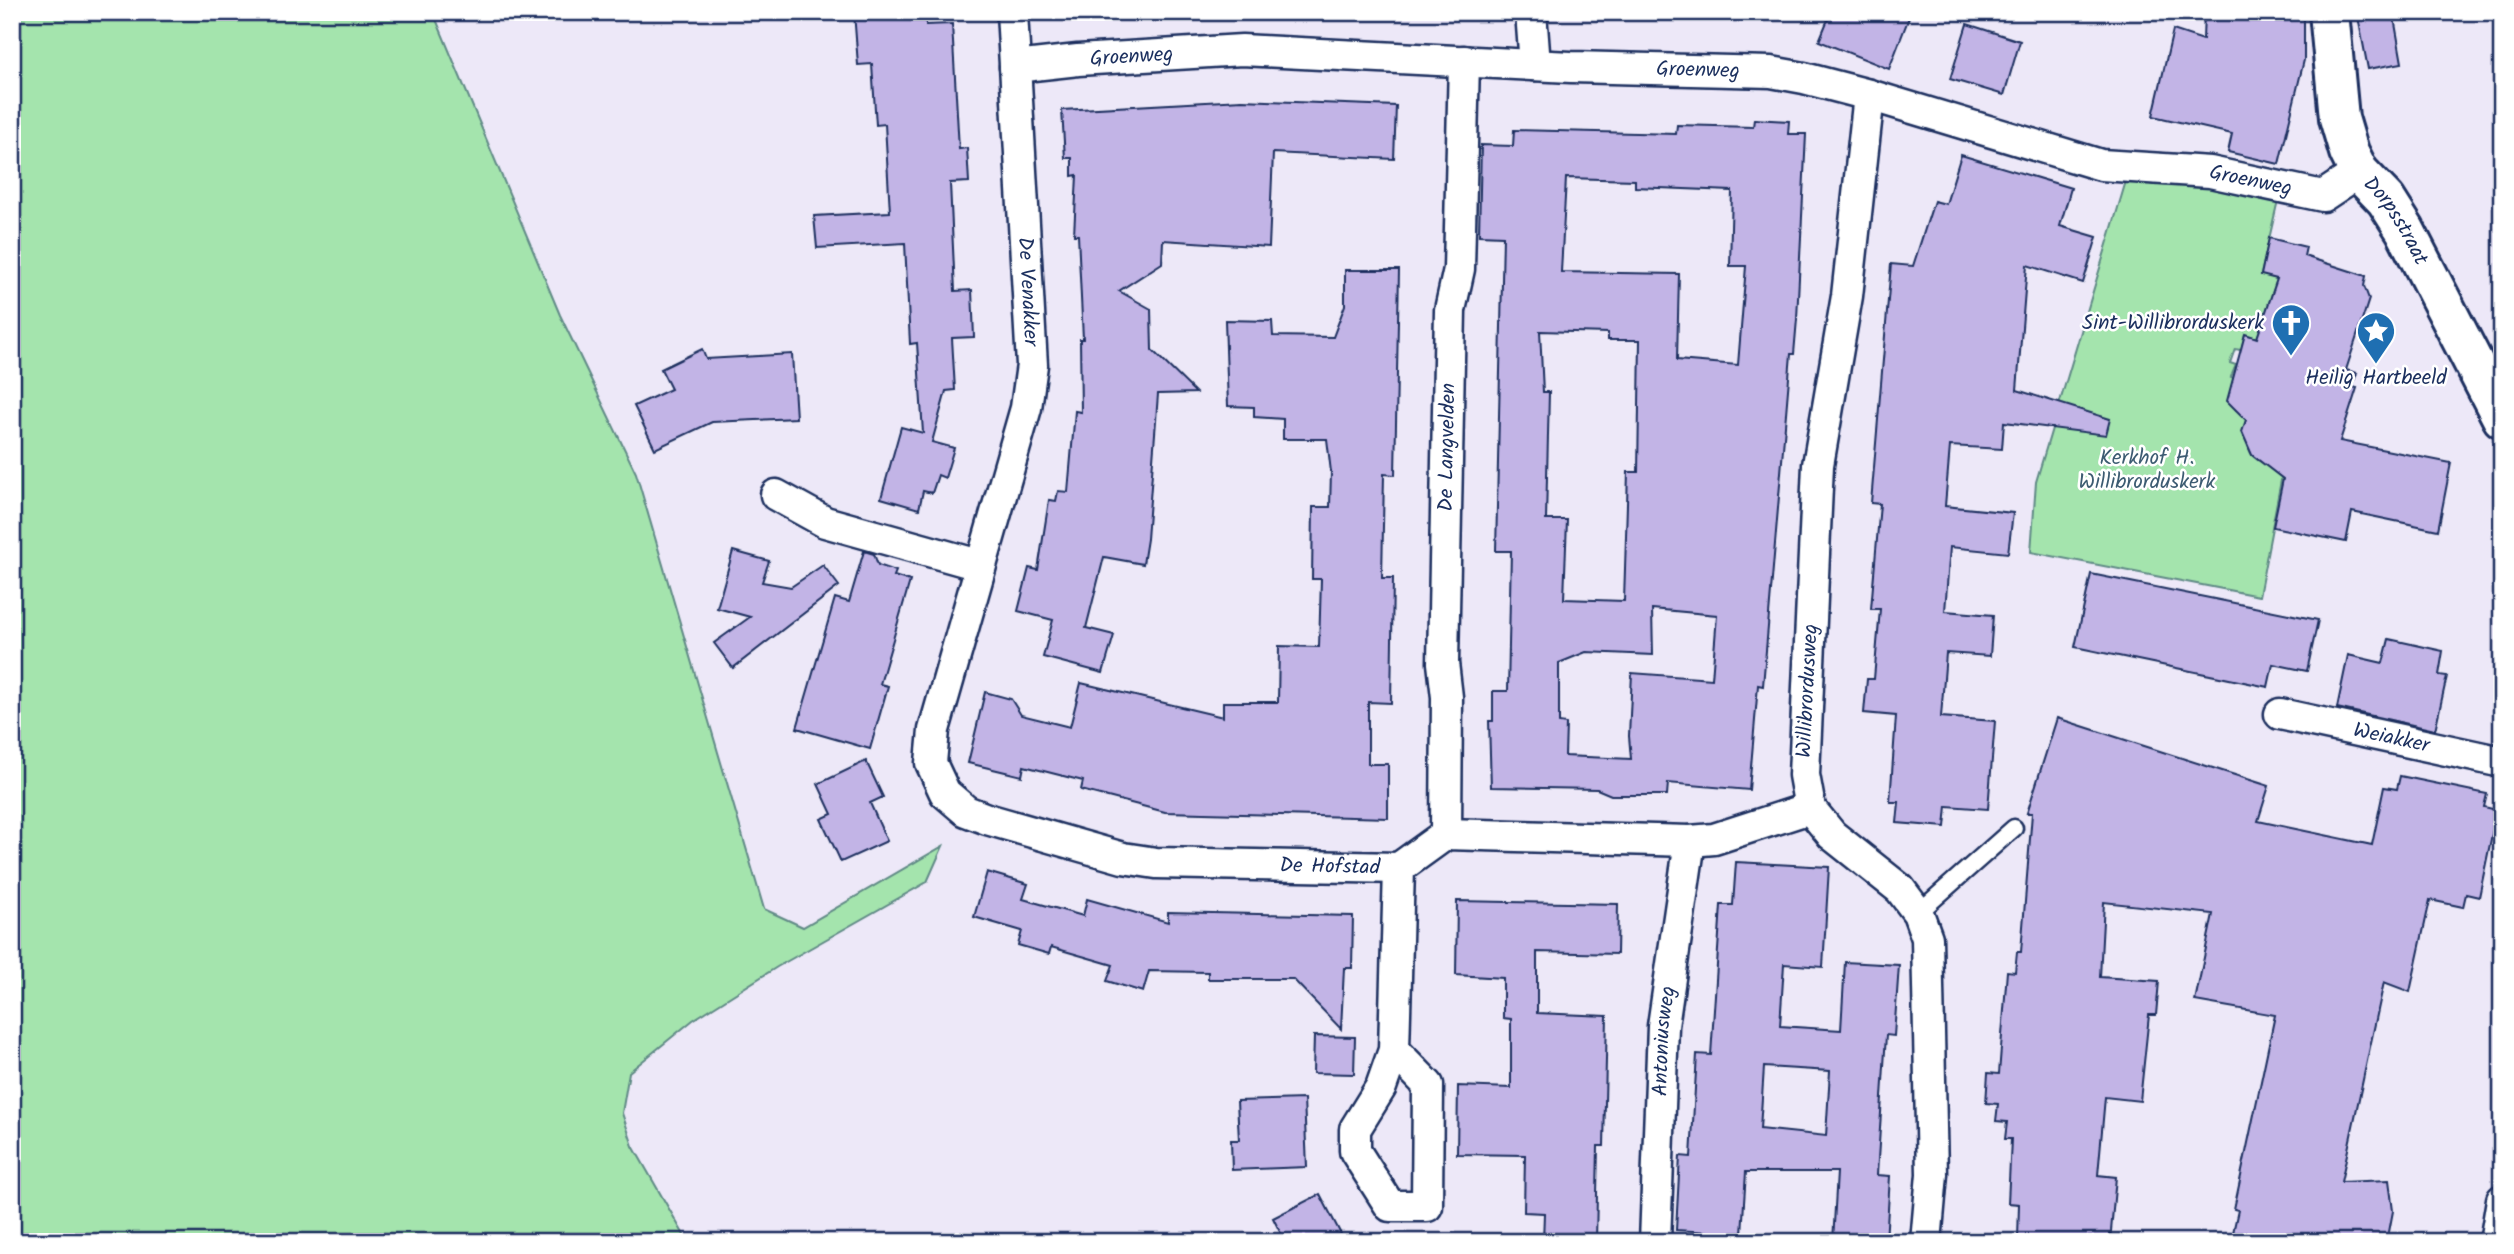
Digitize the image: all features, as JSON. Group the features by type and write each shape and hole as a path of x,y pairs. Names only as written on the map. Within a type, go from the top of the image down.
{"street":[{"name":"De Venakker","path":"966,811 945,793 931,763 934,730 1026,408 1032,365 1012,12"},
{"path":"1531,12 1535,65"},
{"name":"Dorpsstraat","path":"2329,12 2339,118 2349,152 2360,172 2386,200 2405,230 2502,418"},
{"name":"Groenweg","path":"1015,67 1242,50 1535,65 1771,72 1870,95 2101,165 2210,172 2323,196 2360,172"},
{"name":"De Langvelden","path":"1446,834 1447,697 1443,663 1450,310 1459,269 1464,61"},
{"name":"Willibrordusweg","path":"1870,95 1847,296 1818,465 1804,775 1810,808 1832,835 1900,889 1918,913 1927,938 1931,1174 1926,1242"},
{"path":"776,495 824,522 979,565"},
{"name":"Weiakker","path":"2280,714 2502,762"},
{"path":"1446,834 1690,841 1714,839 1810,808"},
{"name":"De Hofstad","path":"966,811 1123,858 1145,861 1399,868 1446,834"},
{"name":"Antoniusweg","path":"1655,1242 1663,1026 1690,841"},
{"path":"1394,1050 1428,1085 1427,1206 1390,1206 1355,1151 1355,1129 1381,1087 1394,1050 1399,868"},
{"path":"2495,1242 2502,1200"}],"lane":[{"path":"1918,913 2014,828"}],"green space":[{"path":"12,12 433,12 560,315 636,473 764,909 803,927 943,846 927,882 777,967 693,1020 629,1072 622,1113 633,1146 688,1242 12,1242"},
{"name":"Kerkhof H. Willibrorduskerk","path":"2126,181 2201,186 2278,200 2261,274 2277,279 2257,338 2245,334 2241,350 2235,349 2230,363 2236,365 2231,377 2234,378 2231,400 2236,410 2249,411 2243,429 2248,431 2250,452 2258,460 2278,465 2282,475 2259,596 2031,552 2036,482"}],"building":[{"path":"854,12 926,12 926,25 952,24 959,149 967,148 969,182 950,183 955,291 972,290 974,337 952,338 955,390 946,391 932,442 954,448 945,478 938,475 932,493 923,491 919,509 881,498 901,427 923,433 917,343 910,344 905,243 817,248 814,216 890,212 885,124 876,125 872,64 858,65"},
{"path":"1831,12 1911,12 1889,69 1819,41"},
{"path":"2204,12 2304,12 2304,60 2279,164 2228,152 2232,134 2153,116 2173,30 2203,40"},
{"path":"2393,12 2402,63 2368,69 2358,17"},
{"path":"1967,24 2020,41 2004,95 1950,79"},
{"path":"1242,100 1396,106 1394,159 1273,153 1269,247 1163,240 1162,263 1119,291 1151,309 1152,350 1196,393 1158,394 1143,564 1104,557 1086,628 1114,635 1103,673 1043,657 1053,620 1018,611 1029,568 1038,570 1049,500 1056,501 1058,491 1068,492 1075,411 1081,412 1080,339 1083,339 1078,235 1074,235 1077,175 1072,176 1072,158 1065,158 1062,110"},
{"path":"1754,119 1789,121 1788,134 1806,134 1794,354 1791,354 1763,686 1758,685 1749,790 1668,783 1667,795 1611,795 1597,789 1491,787 1489,721 1493,721 1493,691 1508,691 1511,551 1496,551 1503,236 1479,235 1481,145 1513,146 1514,130 1676,134 1677,125 1753,127","holes":["1566,178 1635,180 1635,187 1732,191 1730,266 1746,266 1738,365 1677,360 1679,274 1561,272","1540,331 1608,333 1608,340 1640,340 1638,472 1628,472 1624,601 1564,599 1567,520 1546,520 1549,392 1543,392","1652,609 1717,615 1712,679 1632,673 1629,736 1631,759 1565,756 1566,724 1559,723 1559,663 1586,652 1653,655"]},
{"path":"1961,155 2071,188 2060,226 2097,237 2083,283 2027,265 2017,390 2110,419 2106,435 2004,422 2002,449 1950,446 1945,506 2013,513 2008,553 1950,547 1945,611 1993,615 1990,656 1946,653 1941,717 1995,721 1988,809 1947,806 1945,827 1897,823 1899,802 1890,802 1896,716 1864,713 1867,679 1874,679 1880,609 1871,609 1880,504 1871,503 1891,264 1913,266 1934,201 1946,204"},
{"name":"Sint-Willibrorduskerk","path":"2269,238 2306,247 2304,256 2366,276 2364,286 2369,299 2346,370 2357,373 2352,387 2357,388 2340,441 2451,463 2438,530 2352,512 2346,542 2273,527 2283,479 2252,455 2242,432 2246,420 2227,401 2245,334 2257,338 2277,279 2261,275"},
{"path":"1345,270 1399,270 1395,475 1384,474 1382,578 1393,578 1391,703 1368,702 1368,764 1388,764 1388,818 1165,812 1081,790 1083,781 1024,766 1022,776 968,763 985,692 1011,699 1021,715 1070,727 1081,683 1223,717 1223,702 1278,702 1279,646 1319,647 1321,579 1312,579 1313,507 1330,507 1331,472 1327,439 1283,439 1283,419 1254,417 1254,407 1228,406 1225,320 1272,321 1273,336 1333,337 1345,305"},
{"path":"702,349 706,359 792,354 796,418 712,422 655,449 634,406 671,389 661,369"},
{"path":"733,551 769,561 762,582 791,587 823,565 839,586 733,668 714,643 750,617 717,608"},
{"path":"864,551 874,554 878,565 896,571 894,576 910,581 880,684 888,686 870,749 797,728 835,598 849,602"},
{"path":"2091,574 2318,620 2307,671 2273,664 2268,687 2075,647"},
{"path":"2389,639 2443,651 2439,675 2447,676 2435,730 2337,708 2348,655 2383,663"},
{"path":"2057,718 2269,786 2258,821 2372,845 2384,787 2397,789 2400,776 2487,794 2484,807 2497,810 2479,897 2466,894 2463,907 2430,900 2410,992 2384,982 2341,1182 2389,1180 2393,1211 2384,1242 2231,1242 2238,1210 2234,1209 2275,1015 2195,1001 2213,914 2104,902 2100,977 2159,981 2156,1015 2149,1015 2140,1101 2105,1097 2098,1175 2116,1177 2110,1242 2018,1239 2019,1204 2008,1203 2011,1139 2005,1139 2007,1122 1996,1121 1998,1104 1986,1103 1988,1073 1999,1074 2007,971 2015,972 2017,952 2021,952 2032,813 2027,813"},
{"path":"866,761 883,797 870,803 887,841 841,862 821,819 832,814 818,784"},
{"path":"1736,862 1829,867 1823,967 1784,964 1780,1026 1841,1030 1845,962 1899,965 1894,1036 1886,1035 1877,1175 1890,1176 1886,1242 1833,1242 1837,1172 1746,1172 1742,1234 1676,1230 1680,1156 1691,1157 1697,1054 1711,1055 1721,905 1733,905","holes":["1764,1067 1830,1071 1826,1136 1760,1129"]},
{"path":"987,872 1028,884 1023,899 1083,916 1087,899 1168,922 1168,912 1353,916 1352,968 1344,968 1341,1029 1293,979 1208,979 1208,972 1149,971 1143,992 1107,981 1113,965 1051,947 1049,954 1018,945 1022,931 974,917"},
{"path":"1457,901 1618,904 1617,954 1537,952 1537,1013 1607,1016 1604,1146 1598,1146 1596,1242 1543,1242 1544,1213 1524,1212 1525,1155 1457,1154 1458,1086 1511,1088 1511,1019 1503,1018 1503,978 1456,975"},
{"path":"1314,1036 1355,1037 1354,1074 1313,1073"},
{"path":"1304,1099 1307,1167 1232,1170 1231,1140 1239,1140 1237,1101"},
{"path":"1320,1194 1345,1242 1285,1242 1273,1218"}],"place":[{"name":"Sint-Willibrorduskerk","path":"2291,357"},
{"name":"Heilig Hartbeeld","path":"2376,365"}]}
